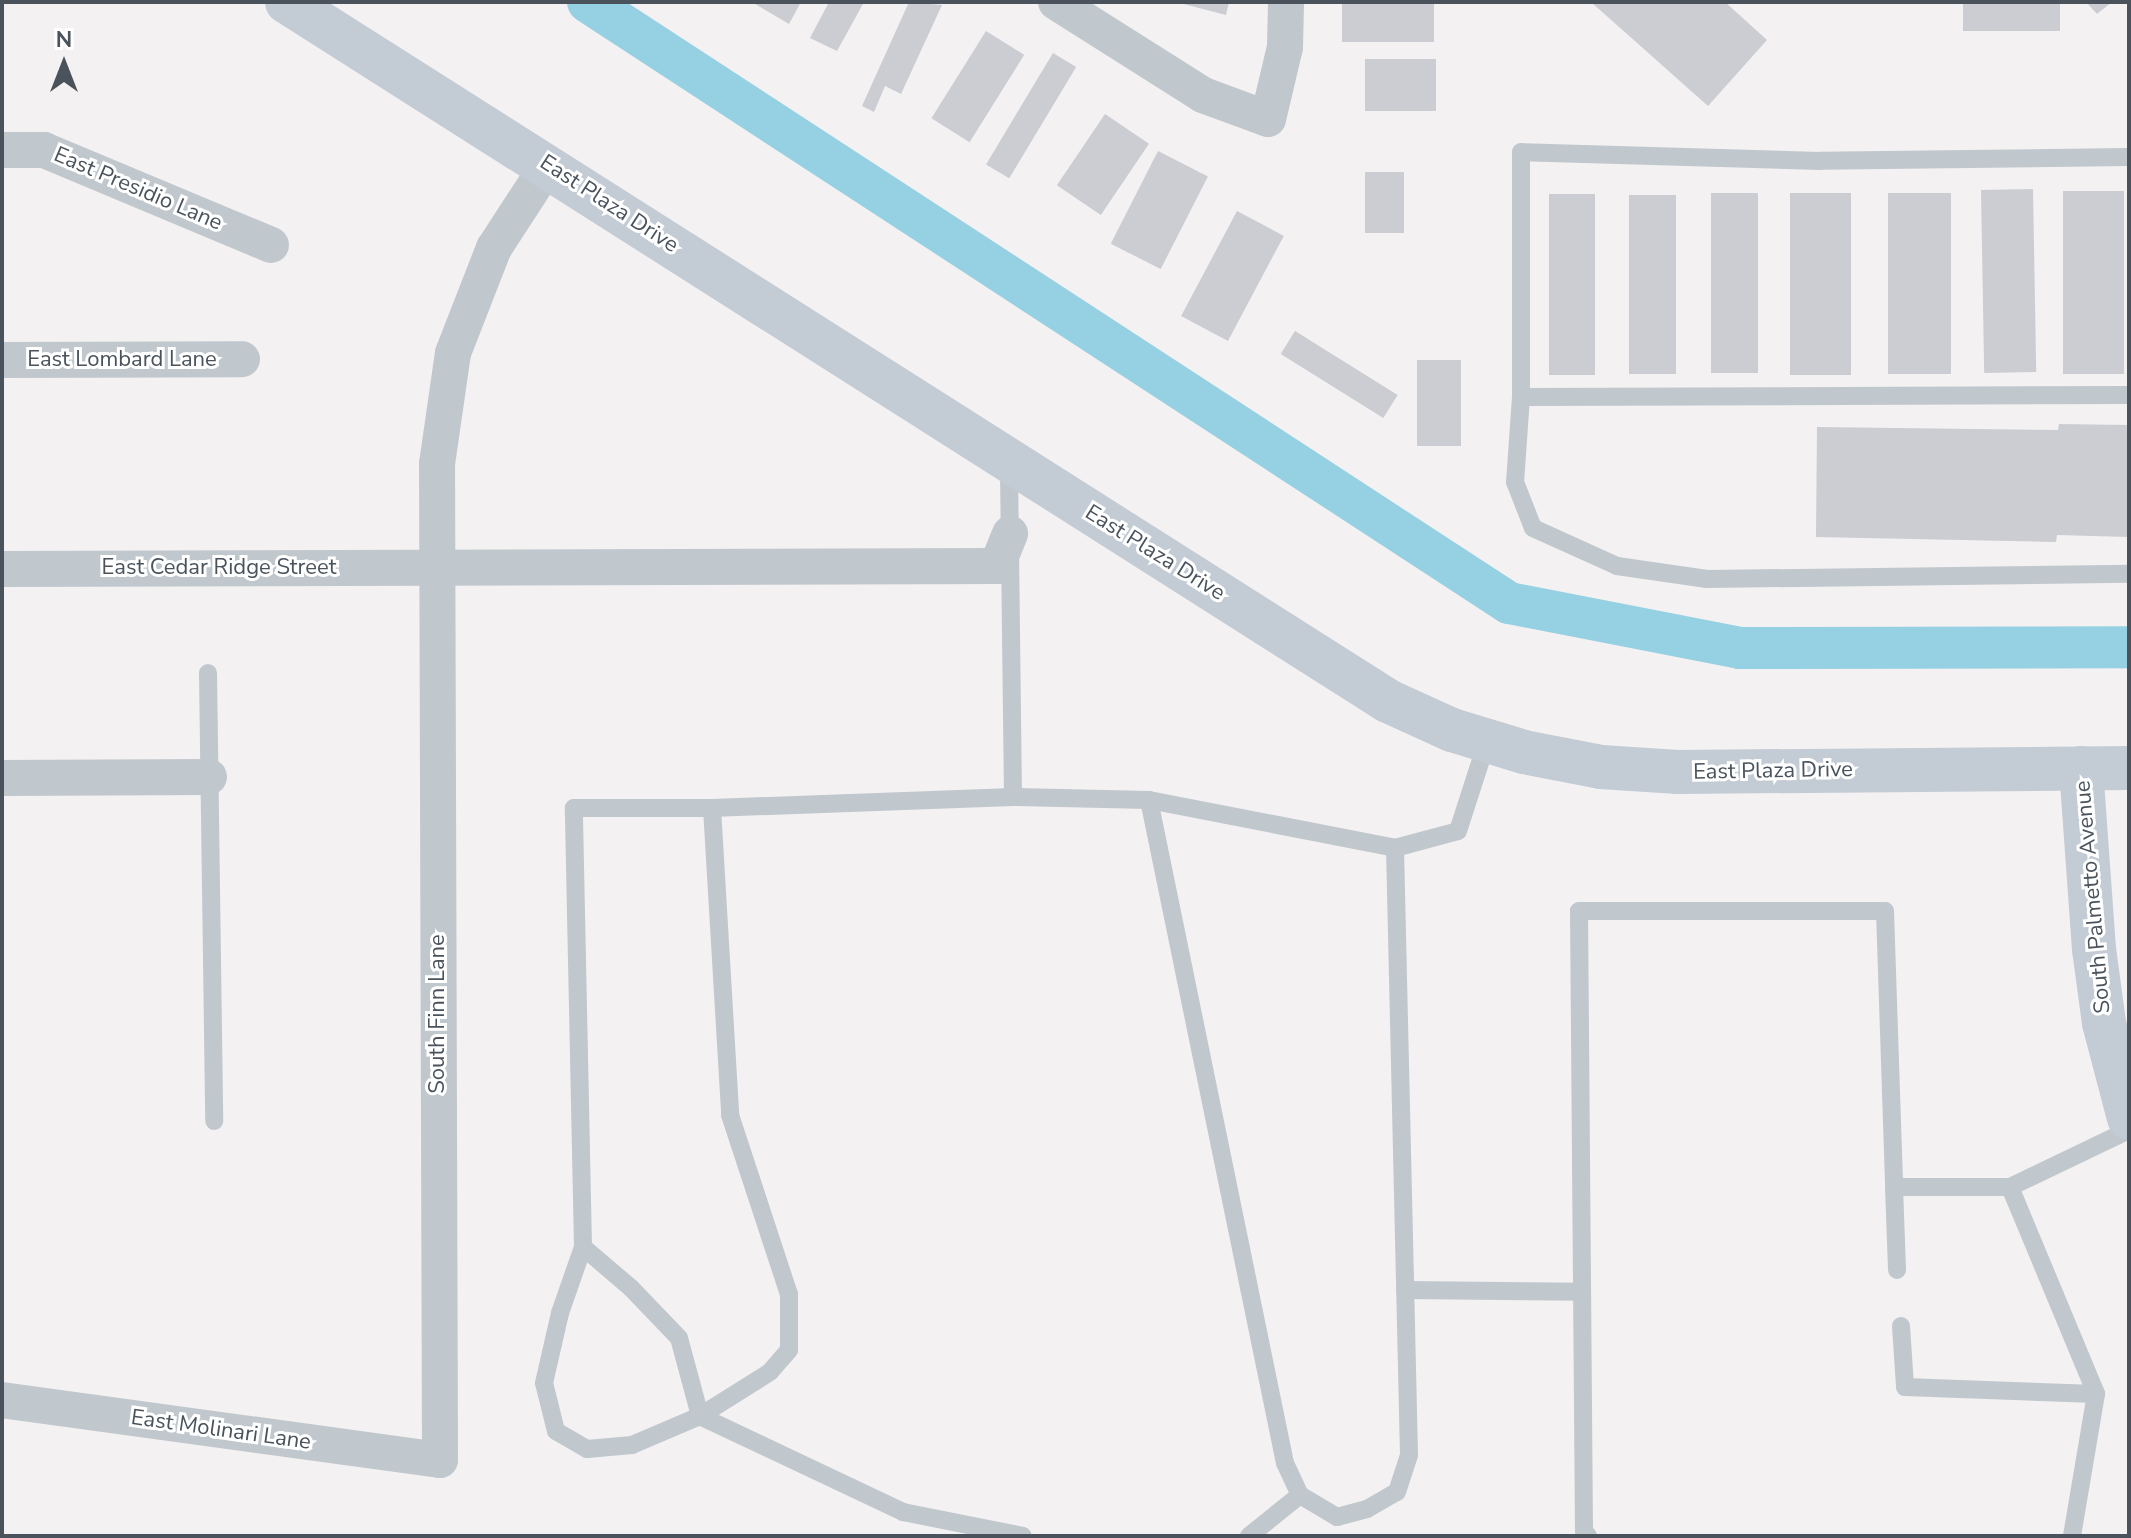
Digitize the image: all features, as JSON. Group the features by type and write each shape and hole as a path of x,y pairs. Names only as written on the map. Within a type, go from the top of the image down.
{"street":[{"name":"East Plaza Drive","path":"287,2 1388,701 1487,741 1601,767 1678,772 2129,768"},
{"path":"1056,2 1203,95 1268,119 1285,47 1286,2"},
{"name":"East Presidio Lane","path":"2,150 44,150 271,245"},
{"name":"South Finn Lane","path":"440,1460 437,464 453,353 494,248 548,165"},
{"name":"East Lombard Lane","path":"2,360 242,359"},
{"name":"East Cedar Ridge Street","path":"2,569 997,566 1010,533"},
{"name":"South Palmetto Avenue","path":"2081,768 2094,949 2104,1023 2129,1118"},
{"path":"2,778 209,777"},
{"name":"East Molinari Lane","path":"2,1400 440,1460"}],"lane":[{"path":"2129,157 1820,161 1521,152 1521,397 1515,482 1533,528 1617,566 1707,579 2129,574"},
{"path":"1521,397 2129,395"},
{"path":"1009,461 1013,797"},
{"path":"208,673 214,1121"},
{"path":"712,808 730,1115 789,1294 789,1350 770,1372 700,1416 632,1445 587,1449 556,1431 544,1383 560,1313 583,1247 574,808 712,808 1013,797 1149,800 1395,848 1458,831 1487,741"},
{"path":"1149,800 1285,1463 1300,1495 1337,1517 1367,1509 1397,1492 1409,1455 1395,848"},
{"path":"1588,1536 1584,1531 1579,911 1885,911 1897,1270"},
{"path":"1894,1187 2010,1187 2129,1130"},
{"path":"2010,1187 2096,1394 2072,1536"},
{"path":"583,1247 631,1288 679,1338 700,1416 903,1512 1023,1536"},
{"path":"1405,1290 1582,1292"},
{"path":"1901,1326 1905,1387 2096,1394"},
{"path":"1249,1536 1300,1495"}],"building":[{"path":"752,2 801,2 789,24"},
{"path":"829,2 864,2 837,51 810,38"},
{"path":"909,2 942,5 901,94 885,86 874,112 862,106"},
{"path":"1176,2 1229,2 1226,15"},
{"path":"1342,2 1434,2 1434,42 1342,42"},
{"path":"1591,2 1725,2 1767,40 1708,106"},
{"path":"1963,2 2060,2 2060,31 1963,31"},
{"path":"2086,2 2112,2 2097,14"},
{"path":"986,31 1024,55 970,142 931,118"},
{"path":"1053,53 1076,67 1009,178 986,164"},
{"path":"1365,59 1436,59 1436,111 1365,111"},
{"path":"1105,114 1149,144 1101,215 1057,185"},
{"path":"1158,151 1208,176 1161,269 1111,244"},
{"path":"1365,172 1404,172 1404,233 1365,233"},
{"path":"2033,189 2036,372 1984,373 1981,190"},
{"path":"2063,191 2124,191 2124,374 2063,374"},
{"path":"1711,193 1758,193 1758,373 1711,373"},
{"path":"1790,193 1851,193 1851,375 1790,375"},
{"path":"1888,193 1951,193 1951,374 1888,374"},
{"path":"1549,194 1595,194 1595,375 1549,375"},
{"path":"1629,195 1676,195 1676,374 1629,374"},
{"path":"1237,211 1284,236 1228,341 1181,316"},
{"path":"1295,331 1398,395 1383,418 1281,354"},
{"path":"1417,360 1461,360 1461,446 1417,446"},
{"path":"2059,424 2129,425 2129,537 2057,535 2056,542 1816,537 1817,427 2058,430"}],"waterway":[{"path":"588,2 1509,603 1740,648 2129,647"}]}
